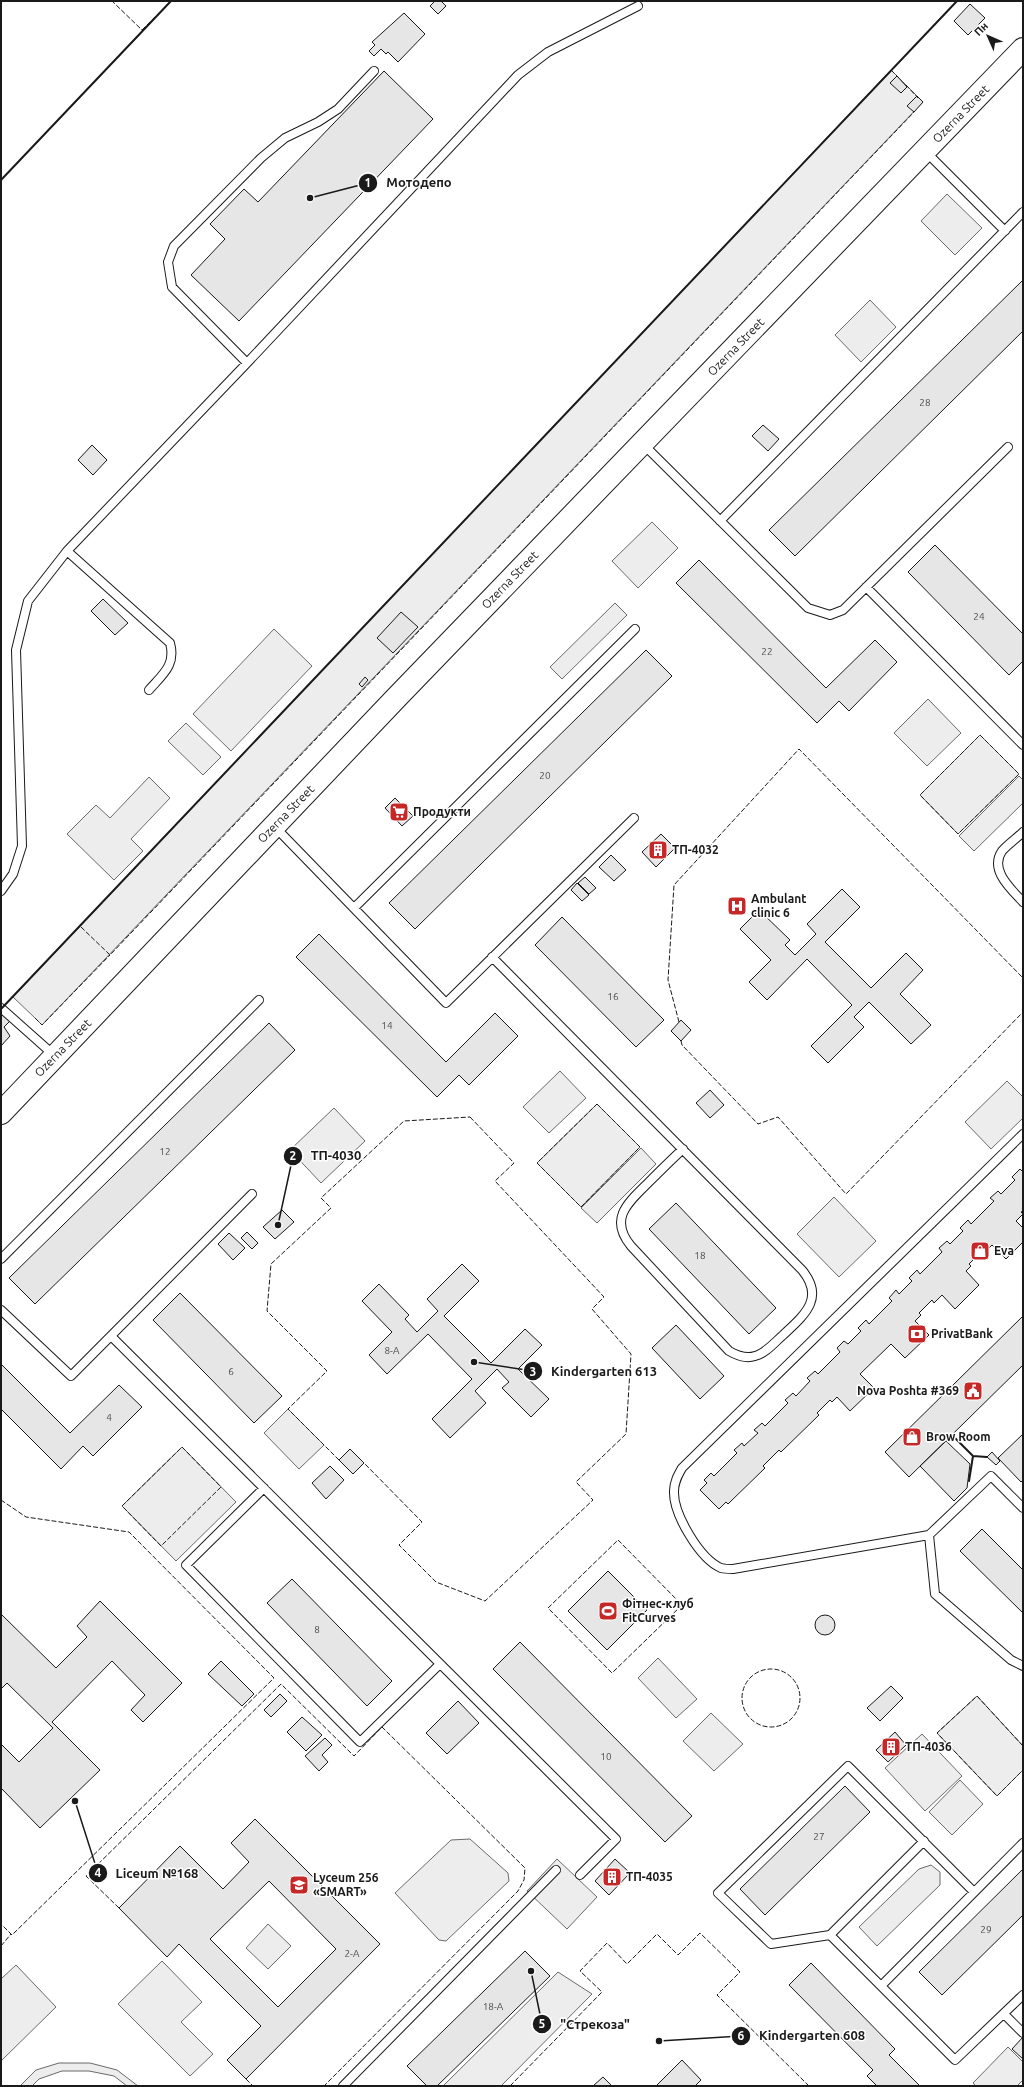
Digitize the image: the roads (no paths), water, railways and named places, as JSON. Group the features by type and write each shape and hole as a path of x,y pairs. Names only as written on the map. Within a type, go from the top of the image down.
{"street":[{"name":"Ozerna Street","path":"1,1113 274,826 1023,49"}],"lane":[{"path":"1,891 13,874 22,846 16,650 28,601 68,551 518,75 548,52 638,6"},
{"path":"247,363 172,287 168,262 174,246 262,158 285,138 318,122 338,109 374,71"},
{"path":"925,151 1005,231"},
{"path":"720,521 1023,212"},
{"path":"642,443 808,608 830,615 843,610 1008,446"},
{"path":"68,551 170,643 172,652 168,669 149,690"},
{"path":"866,587 1023,745"},
{"path":"354,908 634,629"},
{"path":"274,826 446,1003 634,818"},
{"path":"1023,832 1002,852 999,861 999,872 1004,882 1023,902"},
{"path":"492,957 802,1270 808,1278 812,1287 812,1297 809,1307 804,1315 764,1353 746,1358 729,1351 631,1246 622,1230 622,1216 628,1203 682,1149"},
{"path":"1,1259 259,1000"},
{"path":"1,1008 55,1056"},
{"path":"1023,1134 682,1468 676,1479 674,1491 675,1504 696,1547 706,1558 722,1568 734,1569 929,1535 991,1476 1023,1508"},
{"path":"1,1310 71,1376 252,1194"},
{"path":"111,1336 616,1839 580,1875"},
{"path":"264,1488 186,1565 360,1742 440,1664"},
{"path":"929,1535 935,1594 1011,1660 1023,1666"},
{"path":"924,1842 830,1935 771,1944 718,1893 848,1766 924,1842 974,1892"},
{"path":"881,1986 1023,1843"},
{"path":"343,2086 556,1870"},
{"path":"830,1935 956,2060 1023,1995"},
{"path":"1004,2014 1023,2033"}],"place":[{"name":"Мотодепо","path":"310,198"},
{"name":"Продукти","path":"399,812"},
{"name":"ТП-4032","path":"658,850"},
{"name":"Ambulant clinic 6","path":"737,906"},
{"name":"ТП-4030","path":"278,1225"},
{"name":"Eva","path":"980,1251"},
{"name":"PrivatBank","path":"917,1334"},
{"name":"Kindergarten 613","path":"474,1362"},
{"name":"Nova Poshta #369","path":"973,1391"},
{"name":"Brow Room","path":"912,1437"},
{"name":"Фітнес-клуб FitCurves","path":"608,1611"},
{"name":"ТП-4036","path":"891,1747"},
{"name":"Liceum №168","path":"75,1801"},
{"name":"ТП-4035","path":"612,1877"},
{"name":"Lyceum 256 «SMART»","path":"299,1885"},
{"name":"\"Стрекоза\"","path":"531,1971"},
{"name":"Kindergarten 608","path":"659,2041"}]}
